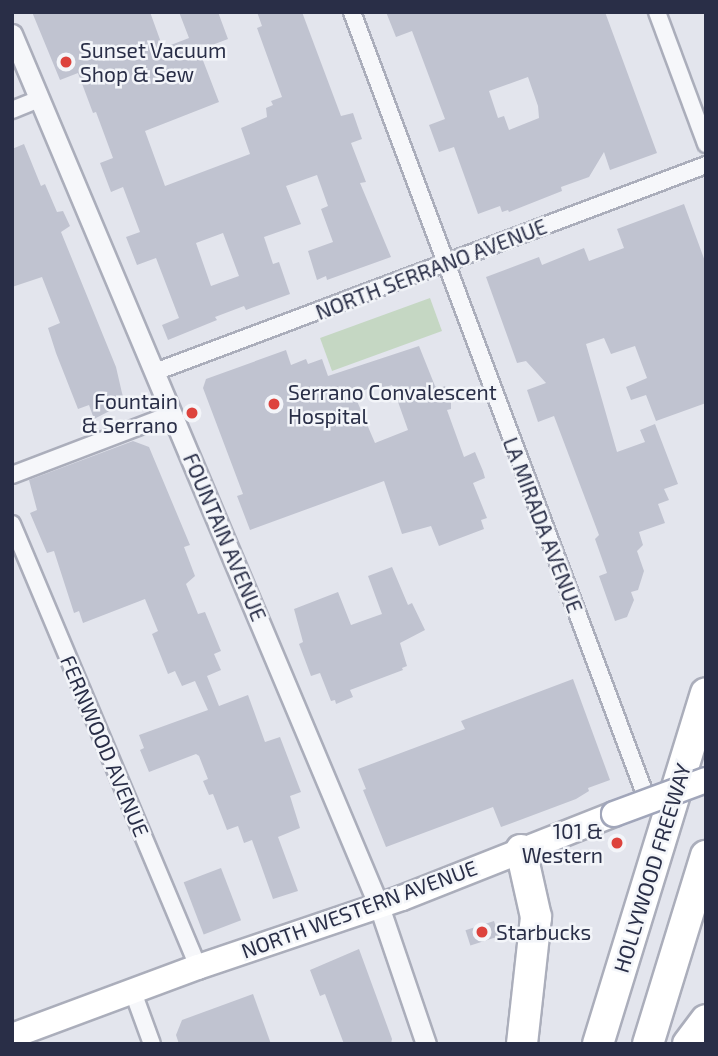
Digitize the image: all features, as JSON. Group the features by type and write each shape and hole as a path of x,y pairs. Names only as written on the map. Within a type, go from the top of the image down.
{"highway":[{"name":"HOLLYWOOD FREEWAY","path":"598,1044 706,692"},
{"path":"521,850 536,917 522,1044"},
{"path":"648,1044 706,856"},
{"path":"688,1044 706,1020"}],"main road":[{"name":"NORTH WESTERN AVENUE","path":"12,1036 198,967 379,906 706,780"}],"street":[{"name":"LA MIRADA AVENUE","path":"352,12 648,802"},
{"path":"657,12 706,144"},
{"name":"FOUNTAIN AVENUE","path":"12,34 379,906 426,1044"},
{"path":"12,110 39,99"},
{"name":"NORTH SERRANO AVENUE","path":"155,372 706,165"},
{"path":"12,475 172,414"},
{"name":"FERNWOOD AVENUE","path":"12,524 198,967"},
{"path":"133,992 152,1044"}],"green space":[{"path":"430,298 442,331 332,371 320,338"}],"building":[{"path":"32,12 150,12 163,48 189,38 179,12 218,12 228,39 199,50 219,102 145,131 165,186 250,154 241,128 267,117 266,108 273,105 271,101 282,97 257,28 262,26 257,12 302,12 341,116 353,113 362,139 351,143 366,182 360,183 391,257 327,280 326,276 317,280 308,251 333,242 321,209 328,206 317,175 286,186 301,224 264,237 273,264 279,262 290,294 246,310 244,306 168,340 162,325 179,318 156,258 137,265 126,237 140,232 123,187 111,192 100,163 113,158 96,112 93,113 78,73 60,80","holes":["223,233 239,276 211,286 196,243"]},
{"path":"386,12 605,12 657,153 610,170 604,152 589,177 561,187 562,191 509,212 502,212 500,206 478,214 454,147 439,152 429,125 445,119 412,31 396,37","holes":["528,77 538,106 539,118 509,130 504,116 498,118 489,91"]},
{"path":"24,144 41,186 45,184 57,212 63,211 70,226 61,232 116,367 125,403 94,419 89,405 78,409 56,353 48,328 60,323 42,277 12,287 12,149"},
{"path":"684,204 706,264 706,403 656,421 646,395 631,400 626,387 647,378 635,346 611,354 604,338 586,344 617,452 645,442 640,430 655,424 678,484 664,489 669,500 658,504 665,523 639,532 643,545 637,551 644,571 638,590 631,592 634,600 627,617 615,621 599,576 607,573 595,539 599,535 554,416 538,422 527,390 546,383 526,361 517,363 486,277 539,257 542,265 584,248 589,261 624,248 617,229"},
{"path":"419,346 435,386 438,389 445,386 451,403 451,409 447,410 464,457 475,452 483,471 485,478 473,483 487,518 481,520 484,529 439,546 431,526 402,534 384,481 250,530 237,496 243,494 203,388 206,379 286,350 291,365 306,359 308,364 322,359 328,376","holes":["381,384 383,388 392,385 408,430 375,443 354,394"]},
{"path":"133,441 149,447 190,545 184,547 195,576 186,584 198,614 205,612 221,651 214,654 221,670 207,676 219,706 248,695 265,742 280,737 301,792 290,796 300,828 278,837 298,891 273,899 252,840 244,843 238,826 227,830 213,794 209,795 203,781 208,779 199,756 196,754 149,772 140,750 144,748 139,735 208,710 195,681 182,686 175,671 168,674 152,634 158,631 145,599 83,623 79,611 74,613 54,551 47,553 30,513 37,510 29,480"},
{"path":"392,567 408,605 412,603 425,630 400,643 407,666 402,668 403,670 350,690 353,697 336,704 335,700 331,701 320,673 311,676 299,644 303,642 294,609 338,592 351,625 382,614 368,576"},
{"path":"573,679 610,780 588,788 589,791 576,799 501,827 493,807 386,847 363,790 366,789 358,769 465,729 461,721"},
{"path":"221,868 241,920 204,935 184,882"},
{"name":"Starbucks","path":"494,921 499,936 470,945 465,930"},
{"path":"359,949 392,1039 391,1044 344,1044 325,994 320,996 310,970"},
{"path":"253,994 271,1044 179,1044 176,1035 182,1020"}],"place":[{"name":"Sunset Vacuum Shop & Sew","path":"66,62"},
{"name":"Serrano Convalescent Hospital","path":"274,404"},
{"name":"Fountain & Serrano","path":"192,413"},
{"name":"101 & Western","path":"617,843"},
{"name":"Starbucks","path":"482,932"}]}
